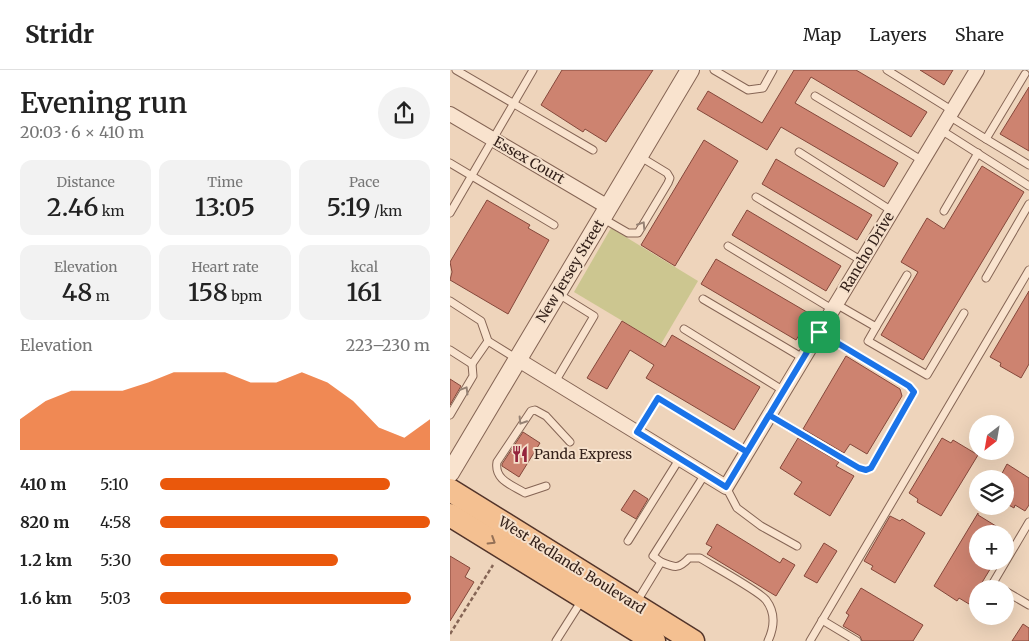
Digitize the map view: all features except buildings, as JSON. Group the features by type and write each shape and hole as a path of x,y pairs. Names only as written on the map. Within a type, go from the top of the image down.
{"main road":[{"name":"West Redlands Boulevard","path":"450,490 685,636"},
{"name":"West Redlands Boulevard","path":"450,515 654,641"},
{"path":"584,597 597,596 610,601 665,635 685,636"}],"street":[{"name":"New Jersey Street","path":"450,473 690,70"},
{"name":"Rancho Drive","path":"726,487 977,70"},
{"name":"Essex Court","path":"450,114 493,139 605,212"},
{"path":"517,359 726,487"}],"lane":[{"path":"456,70 593,150"},
{"path":"450,213 534,70"},
{"path":"714,70 748,90 763,88 773,70"},
{"path":"887,70 1029,165"},
{"path":"986,138 1025,74"},
{"path":"815,96 923,161"},
{"path":"941,130 1029,186"},
{"path":"799,152 892,211"},
{"path":"944,211 978,153"},
{"path":"605,212 628,233 638,232 668,183 670,178 668,174 638,155"},
{"path":"450,163 554,225"},
{"path":"756,197 862,260"},
{"path":"986,278 1029,204"},
{"path":"728,246 834,306 876,327"},
{"path":"810,641 1029,270"},
{"path":"907,275 868,341 927,376 964,313"},
{"path":"555,382 594,316 557,293"},
{"path":"703,299 803,358"},
{"path":"450,301 481,321 488,341 517,359"},
{"path":"684,328 784,391"},
{"path":"769,415 866,470 871,468 914,392 909,386 819,332"},
{"path":"450,415 473,376 472,364 488,341"},
{"path":"450,350 472,364"},
{"path":"637,432 658,398 747,452"},
{"path":"546,486 525,493 498,476 496,470 497,462 530,410 546,416 570,442"},
{"path":"628,541 680,458"},
{"path":"705,474 652,556 675,568 681,567 689,558 700,558 758,594 766,600 773,616 774,629 768,641"},
{"path":"726,487 738,508 797,546"},
{"path":"995,580 1029,522"},
{"path":"635,605 662,562"},
{"path":"1014,596 1029,605"},
{"path":"556,641 584,597"},
{"path":"822,620 857,641"}],"path":[{"path":"450,634 493,566"}],"shaded area":[{"path":"611,228 698,281 661,344 574,292"}],"place":[{"name":"Panda Express","path":"520,454"}],"route":[{"path":"819,332 784,391 747,452 658,398 637,432 726,487 747,452 769,415 859,468 866,470 871,468 914,392 909,386 819,332"}]}
